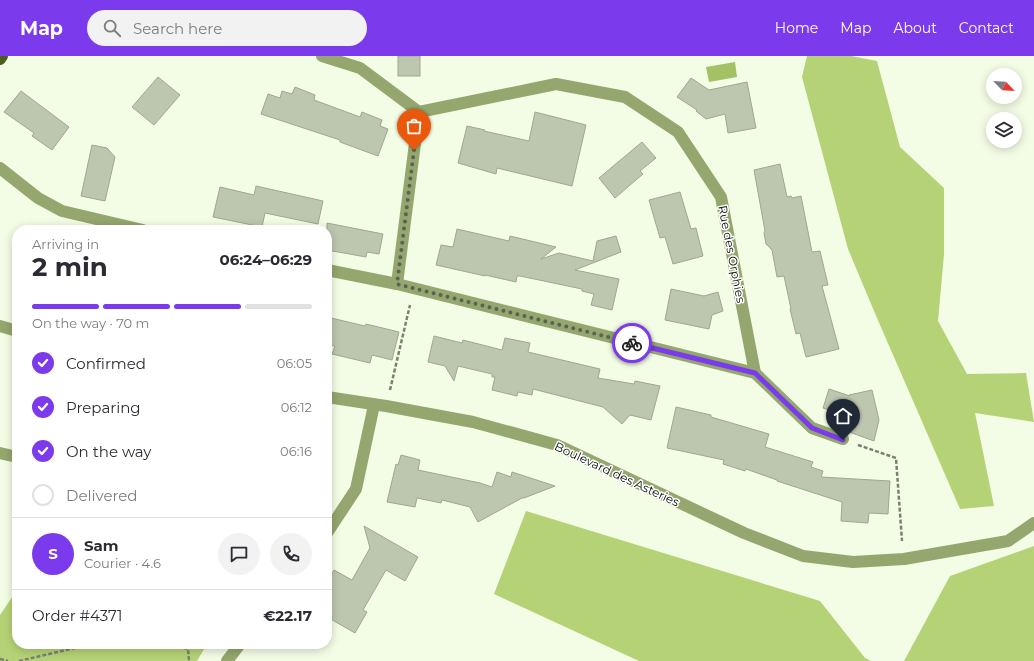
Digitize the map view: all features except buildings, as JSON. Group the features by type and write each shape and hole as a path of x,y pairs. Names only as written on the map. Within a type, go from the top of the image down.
{"street":[{"path":"322,56 360,68 419,112 397,284"},
{"name":"Rue des Orphies","path":"419,112 556,84 625,97 678,132 721,197 755,373"},
{"path":"0,168 38,198 62,211 122,225"},
{"path":"332,271 397,284 755,373 812,428 843,440"},
{"path":"0,326 12,330"},
{"name":"Boulevard des Asteries","path":"332,398 473,422 557,445 744,533 803,556 854,562 904,559 1008,541 1034,523"},
{"path":"332,524 356,489 380,406"},
{"path":"0,453 12,456"},
{"path":"227,661 236,649"}],"path":[{"path":"380,406 414,289"},
{"path":"843,440 896,458 904,559"},
{"path":"19,661 71,649"},
{"path":"188,649 189,661"},
{"path":"0,659 8,661"}],"shaded area":[{"path":"807,56 851,56 877,61 900,147 944,188 944,254 938,321 967,374 1026,373 1034,422 975,413 994,506 960,509 848,249 802,77"},
{"path":"735,62 737,77 709,82 706,67"},
{"path":"526,511 820,601 865,658 871,661 639,661 494,594"},
{"path":"1034,546 1034,661 904,661 950,576"},
{"path":"12,597 12,649 204,649 197,661 0,661 0,615"}],"way so far":[{"path":"414,150 397,284 632,343"}],"route":[{"path":"632,343 755,373 812,428 843,440"}]}
